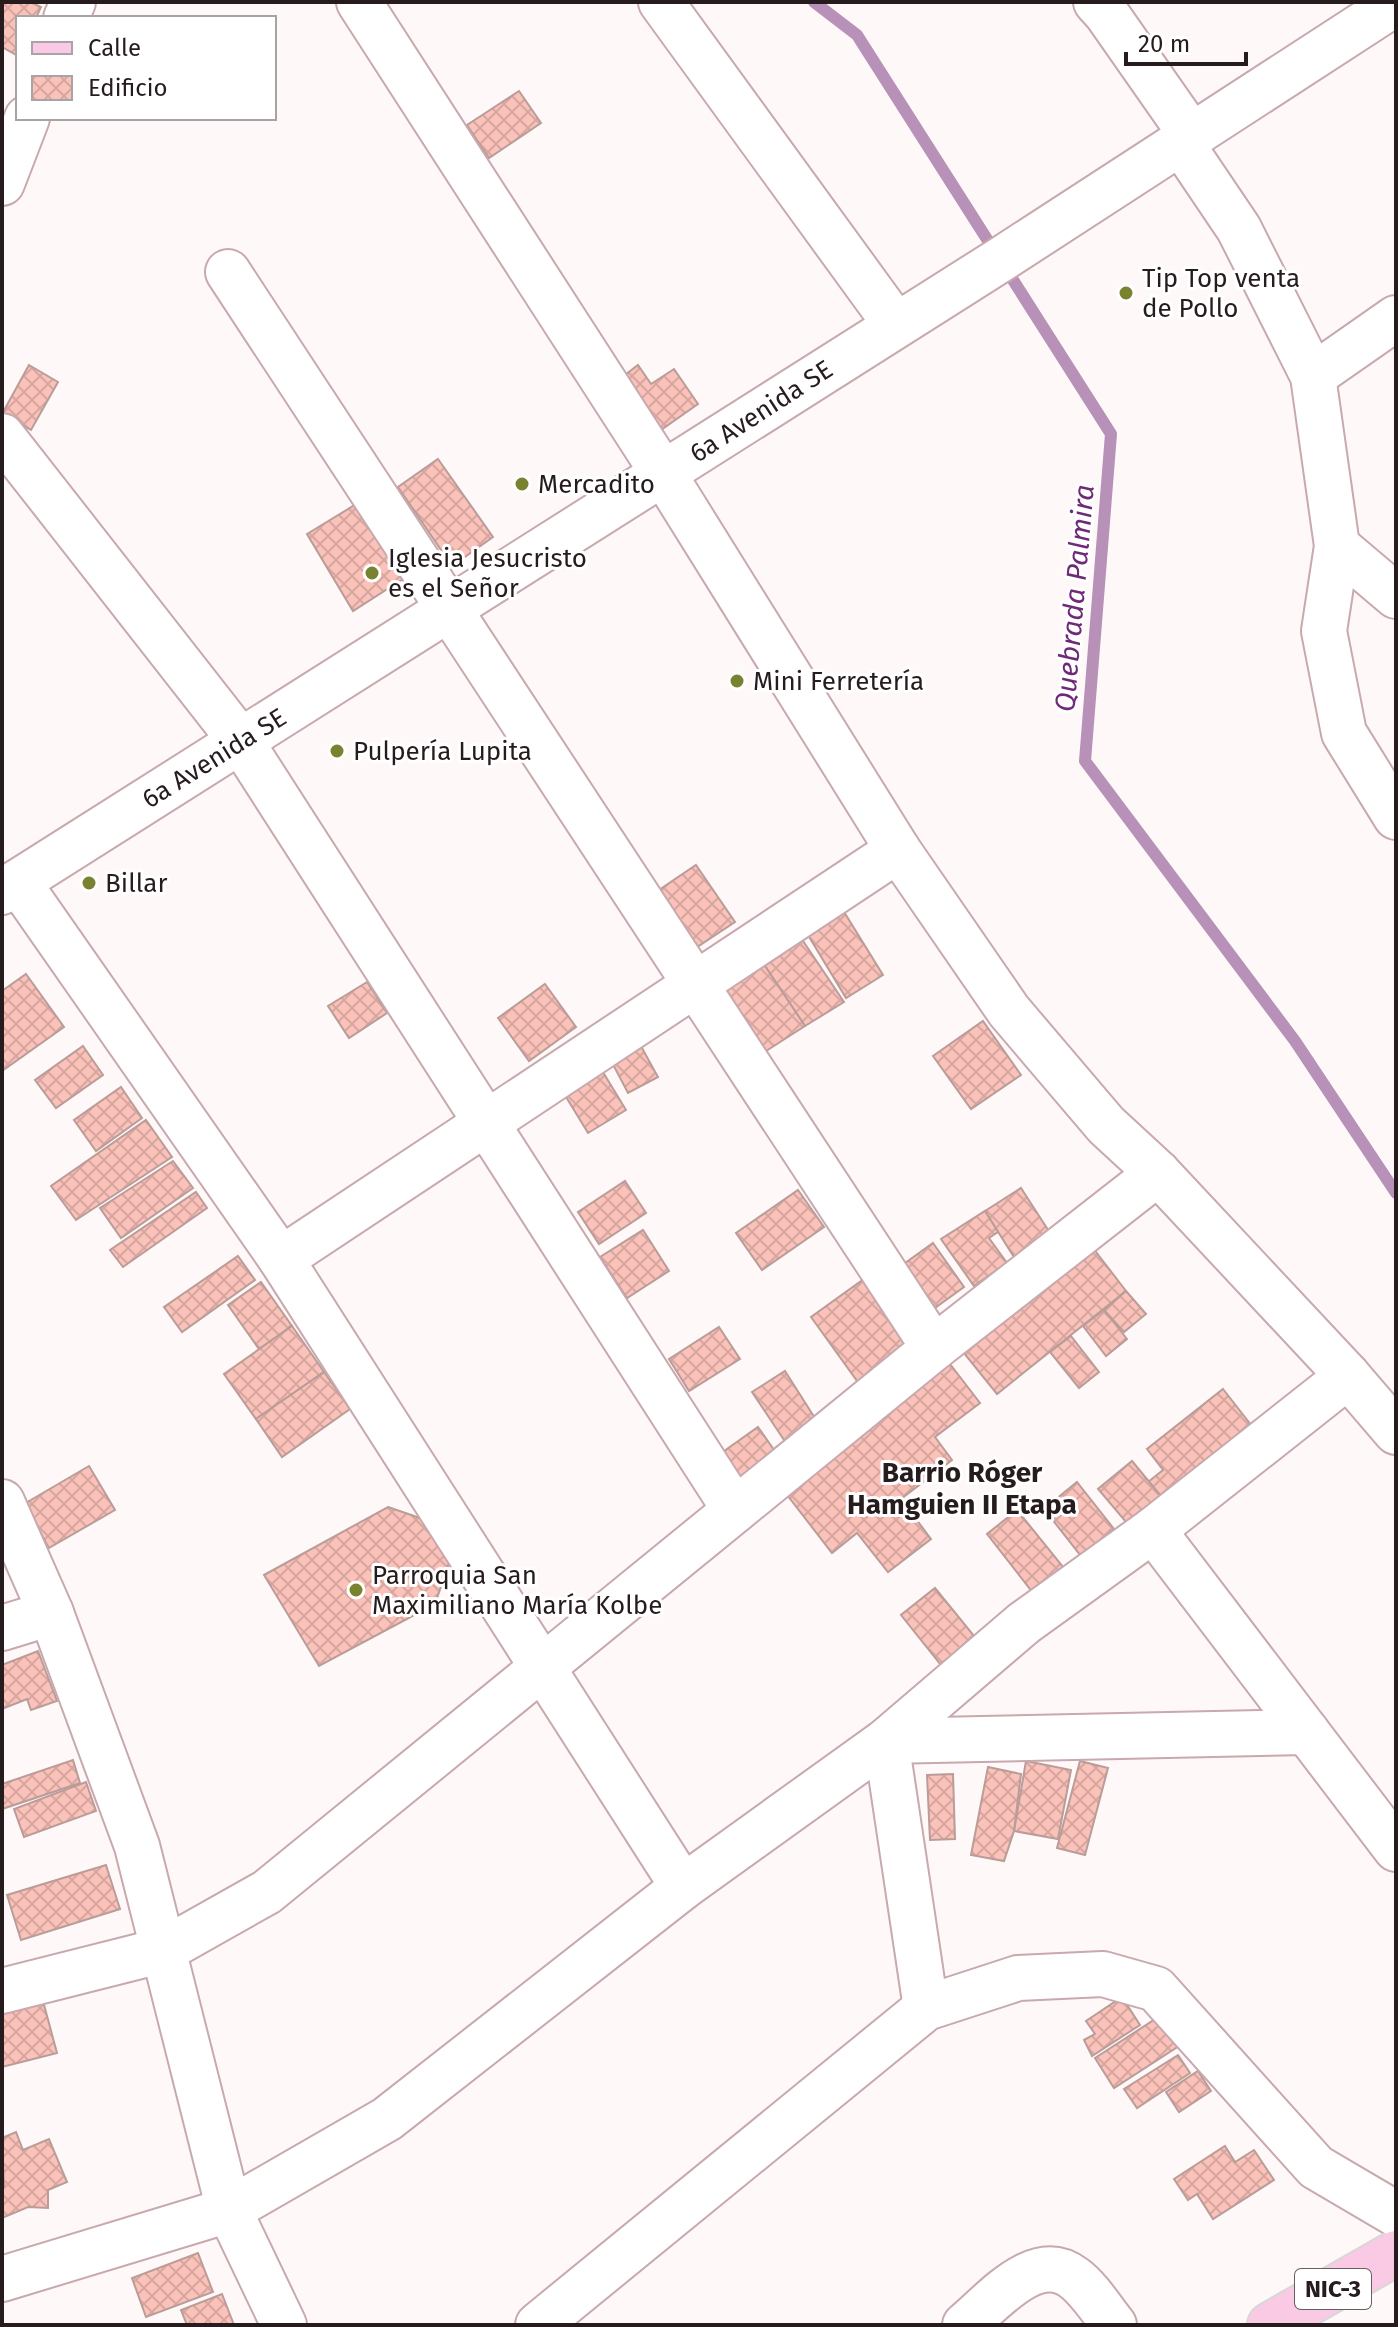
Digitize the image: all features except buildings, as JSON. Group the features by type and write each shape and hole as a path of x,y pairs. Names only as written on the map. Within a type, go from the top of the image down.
{"main road":[{"name":"NIC-3","path":"1270,2325 1396,2253"}],"street":[{"path":"359,2 663,473 898,850 1009,1011 1106,1125 1158,1173 1348,1376 1396,1432"},
{"path":"661,2 896,325"},
{"path":"1096,2 1187,139 1239,229 1313,376 1337,546 1324,631 1344,733 1396,817"},
{"name":"6a Avenida SE","path":"10,887 450,610 1396,3"},
{"path":"2,183 26,120"},
{"path":"228,272 934,1348"},
{"path":"1313,376 1396,318"},
{"path":"2,436 240,740 735,1510"},
{"path":"1337,546 1396,596"},
{"path":"281,1259 898,850"},
{"path":"10,887 281,1259 683,1887"},
{"path":"2,1991 164,1950 267,1892 934,1348 1158,1173"},
{"path":"2,2279 229,2210 387,2119 683,1887 886,1741 1024,1623 1153,1530 1348,1376"},
{"path":"2,1502 51,1613 137,1846 229,2210 284,2325"},
{"path":"1153,1530 1396,1849"},
{"path":"2,1628 51,1613"},
{"path":"886,1741 1307,1732"},
{"path":"886,1741 926,2008"},
{"path":"538,2325 926,2008 1018,1978 1103,1974 1156,1989 1316,2167 1396,2214"},
{"path":"965,2325 1025,2274 1053,2268 1074,2278 1114,2325"}],"waterway":[{"name":"Quebrada Palmira","path":"814,2 857,35 1111,434 1085,761 1295,1041 1396,1193"}],"place":[{"name":"Tip Top venta de Pollo","path":"1126,293"},
{"name":"Mercadito","path":"522,484"},
{"name":"Iglesia Jesucristo es el Señor","path":"372,573"},
{"name":"Mini Ferretería","path":"737,681"},
{"name":"Pulpería Lupita","path":"337,751"},
{"name":"Billar","path":"89,883"},
{"name":"Parroquia San Maximiliano María Kolbe","path":"356,1590"}],"district":[{"name":"Barrio Róger Hamguien II Etapa","path":"962,1488"}]}
